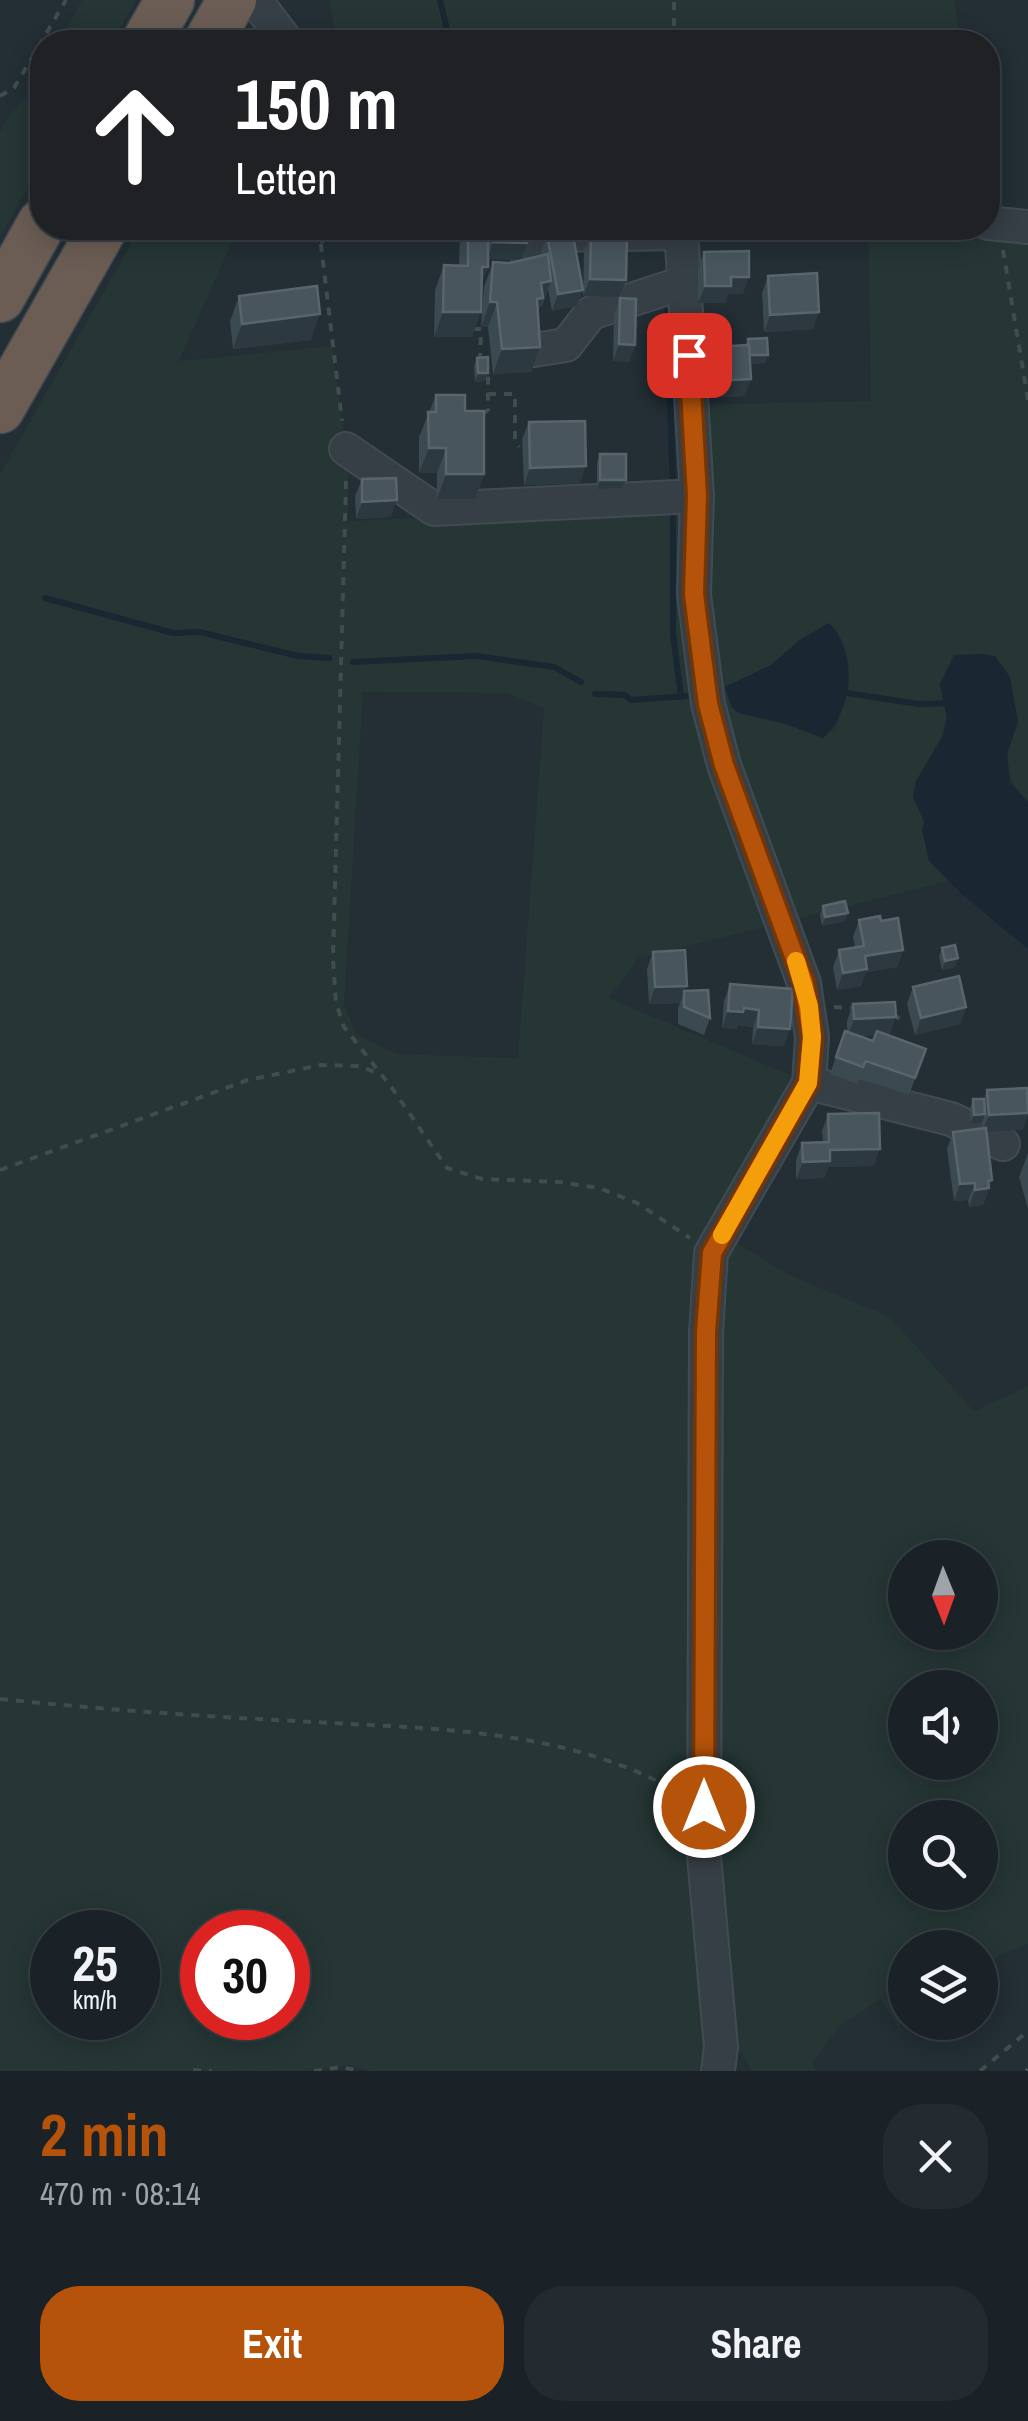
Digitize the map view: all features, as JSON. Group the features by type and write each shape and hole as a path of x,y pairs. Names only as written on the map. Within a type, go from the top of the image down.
{"highway":[{"path":"153,30 170,0"},
{"path":"215,30 232,0"},
{"path":"0,298 32,240"},
{"path":"0,409 96,240"}],"street":[{"path":"254,0 277,30"},
{"path":"528,265 530,240"},
{"path":"683,240 697,496 694,594 708,704 724,765 804,983 812,1037 808,1083 712,1253 706,1332 704,1856 721,2047 718,2071"},
{"path":"534,350 566,345 591,313 686,282"},
{"path":"346,449 434,509 697,496"},
{"path":"808,1083 951,1119 1004,1144"}],"path":[{"path":"48,30 66,0"},
{"path":"674,0 674,30"},
{"path":"0,96 14,88 30,61"},
{"path":"1004,225 1028,400"},
{"path":"325,240 320,242 346,449 334,959 336,1003 344,1027 447,1168 482,1179 599,1188 637,1204 712,1253"},
{"path":"473,329 481,329 482,358 488,366 488,410 478,418"},
{"path":"478,364 482,358"},
{"path":"488,394 515,394 514,441 519,447"},
{"path":"809,1006 867,1009"},
{"path":"886,1010 906,1024"},
{"path":"0,1170 248,1080 321,1064 360,1066 383,1076"},
{"path":"0,1698 120,1711 478,1733 604,1757 651,1777 704,1807"},
{"path":"980,2071 1028,2031"},
{"path":"314,2071 341,2067 360,2071"},
{"path":"193,2070 212,2071"}],"shaded area":[{"path":"82,0 136,0 119,30 66,30"},
{"path":"329,0 955,0 959,30 334,30"},
{"path":"30,94 30,185 0,237 0,132 10,114"},
{"path":"1000,230 1028,235 1028,802 1013,782 1007,765 1018,722 940,684 947,718 942,737 916,781 913,797 924,821 929,861 949,881 639,958 609,998 792,1076 700,1249 730,1239 789,1275 890,1317 974,1411 1028,1386 1028,1944 998,1956 998,1930 888,1930 888,2011 880,1999 839,2027 812,2063 817,2071 751,2071 742,2053 713,2034 711,2071 369,2071 349,2065 309,2071 0,2071 0,474 133,240 233,240 179,361 332,346 348,468 348,521 687,507 685,405 871,401 868,240 1000,240","holes":["801,639 847,691 836,727 823,738 786,724 725,688 771,665","363,692 506,693 544,708 518,1058 396,1054 356,1034 344,1004"]}],"water":[{"path":"829,623 845,649 848,681 841,713 823,738 738,713 731,706 725,687 771,665 801,639"},
{"path":"954,655 995,656 1010,677 1018,722 1007,753 1010,783 1028,802 1028,949 929,861 922,830 924,821 913,797 916,781 942,737 947,718 940,684"}],"building":[{"path":"468,240 488,240 488,267 482,267 481,312 443,312 444,265 468,266"},
{"path":"493,240 527,240 527,243"},
{"path":"548,240 574,240 583,290 558,294"},
{"path":"591,240 627,240 626,280 590,279"},
{"path":"749,251 749,277 731,277 731,286 705,286 704,252"},
{"path":"548,254 551,281 541,283 543,298 537,299 540,347 502,349 497,302 490,302 493,262 510,263"},
{"path":"817,273 819,312 770,315 768,276"},
{"path":"317,286 320,314 242,324 239,296"},
{"path":"620,298 636,299 635,345 619,344"},
{"path":"767,338 768,355 750,355 748,339"},
{"path":"749,345 751,379 712,381 711,347"},
{"path":"488,357 488,373 478,373 477,358"},
{"path":"436,395 465,395 465,411 484,411 484,474 446,474 446,448 429,448 428,412 436,412"},
{"path":"585,421 586,466 530,468 529,422"},
{"path":"600,454 626,454 626,480 600,480"},
{"path":"396,478 397,500 362,502 362,479"},
{"path":"845,901 848,913 825,917 823,906"},
{"path":"880,916 881,921 898,918 903,950 865,956 867,969 843,973 839,950 864,946 859,920"},
{"path":"955,945 958,958 945,961 942,948"},
{"path":"685,950 687,986 655,987 653,952"},
{"path":"959,976 966,1007 921,1018 913,987"},
{"path":"730,984 793,989 790,1029 758,1027 759,1010 728,1011"},
{"path":"708,990 710,1018 684,1007 684,991"},
{"path":"895,1002 896,1017 854,1019 853,1004"},
{"path":"845,1031 873,1041 877,1031 926,1049 915,1078 866,1061 863,1067 836,1057"},
{"path":"1027,1088 1028,1113 989,1115 987,1090"},
{"path":"973,1099 984,1099 985,1114 974,1115"},
{"path":"879,1113 880,1149 830,1150 830,1161 803,1162 802,1143 829,1142 828,1114"},
{"path":"986,1128 992,1180 988,1181 989,1188 975,1190 975,1183 960,1184 953,1132"}],"waterway":[{"path":"440,0 447,30"},
{"path":"1000,209 1005,210"},
{"path":"667,306 673,490"},
{"path":"673,507 673,634 681,697"},
{"path":"45,598 173,633 200,632 298,656 329,658"},
{"path":"353,662 477,656 554,667 581,682"},
{"path":"840,692 919,704 951,703"},
{"path":"595,694 625,695 631,700 686,696"}],"slow traffic":[{"path":"722,1235 808,1083 812,1037 809,1006 796,961"}],"route":[{"path":"689,355 697,496 694,594 708,704 724,765 804,983 812,1037 808,1083 712,1253 706,1332 704,1807"}]}
